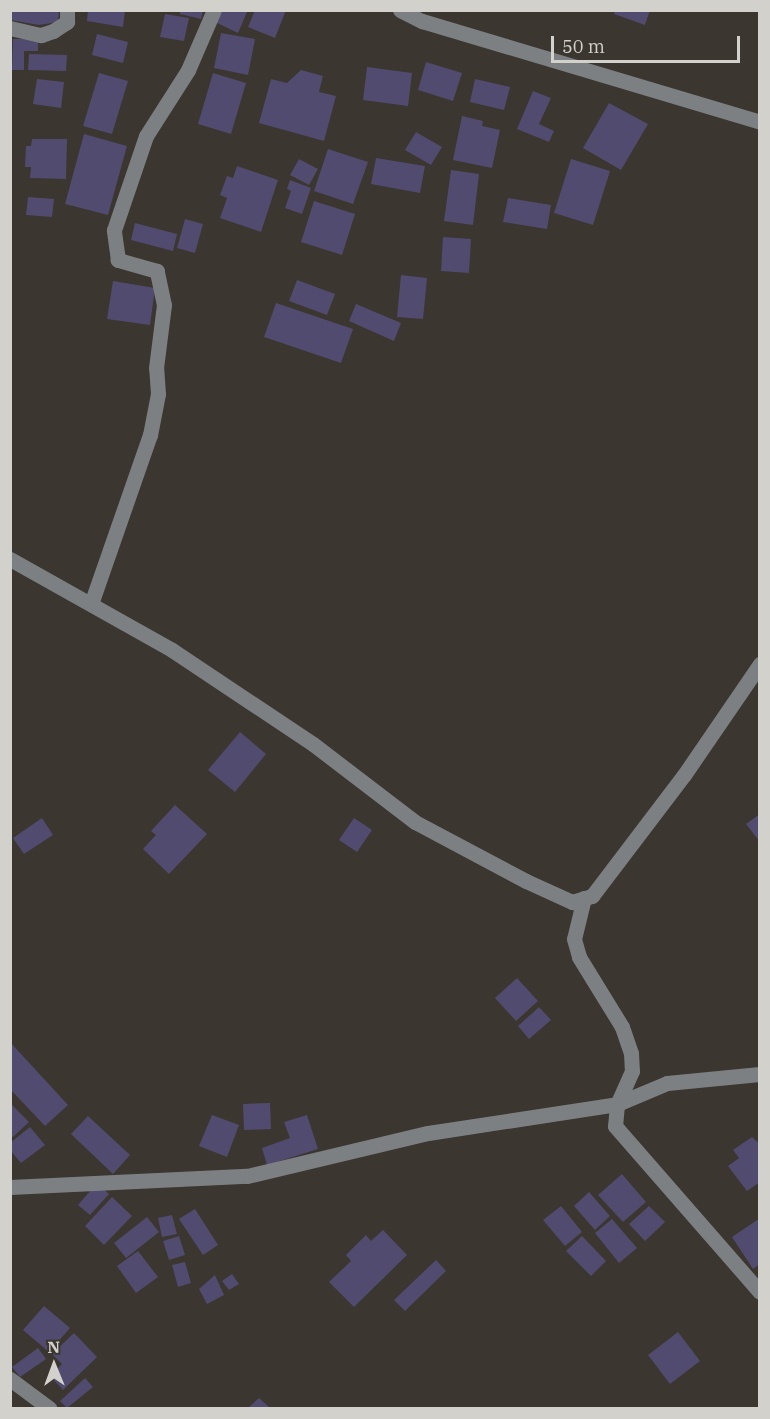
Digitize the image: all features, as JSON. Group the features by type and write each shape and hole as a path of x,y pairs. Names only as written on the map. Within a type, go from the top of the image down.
{"street":[{"path":"10,28 41,35 67,22 68,10"},
{"path":"91,604 150,435 158,394 156,368 164,304 157,271 117,260 114,230 146,136 188,70 214,10"},
{"path":"400,10 432,24 759,122"},
{"path":"10,559 172,650 304,737 415,822 526,881 572,902 592,896 684,775 759,663"},
{"path":"584,898 574,939 579,957 622,1027 631,1053 632,1071 617,1104 615,1126 759,1292"},
{"path":"10,1187 248,1176 428,1133 617,1104 667,1083 759,1074"},
{"path":"10,1379 49,1408"}],"building":[{"path":"10,10 59,10 58,22 39,25 10,20"},
{"path":"88,10 125,10 123,27 87,21"},
{"path":"180,10 203,10 201,19 180,14"},
{"path":"220,10 248,10 238,33 215,22"},
{"path":"255,10 286,10 275,38 248,27"},
{"path":"615,10 650,10 645,25 614,14"},
{"path":"165,14 189,18 184,41 160,37"},
{"path":"221,33 255,39 248,75 214,68"},
{"path":"97,34 128,42 123,63 92,55"},
{"path":"13,39 38,39 38,51 24,51 24,70 12,70"},
{"path":"29,54 67,55 66,71 28,70"},
{"path":"426,62 462,73 453,101 418,90"},
{"path":"367,67 412,73 408,106 363,100"},
{"path":"301,70 323,76 319,92 336,96 324,141 259,123 271,79 287,83"},
{"path":"99,73 128,81 112,134 83,126"},
{"path":"213,73 246,83 231,134 198,124"},
{"path":"37,79 64,82 61,108 33,104"},
{"path":"475,79 510,87 504,110 470,102"},
{"path":"533,91 551,98 539,124 554,131 549,142 517,129"},
{"path":"609,103 648,124 621,170 583,148"},
{"path":"462,116 483,121 482,126 500,130 492,168 453,160"},
{"path":"416,132 442,147 431,165 405,150"},
{"path":"84,134 127,146 108,215 65,204"},
{"path":"32,139 67,139 66,179 30,178 31,167 25,167 26,146 31,146"},
{"path":"328,149 368,162 353,204 314,191"},
{"path":"376,158 425,166 420,193 371,184"},
{"path":"299,159 318,169 309,185 290,175"},
{"path":"571,159 610,171 593,225 554,213"},
{"path":"237,166 278,180 261,232 220,218 227,198 220,195 227,176 233,178"},
{"path":"451,170 479,174 473,225 444,221"},
{"path":"290,180 311,188 302,214 285,208 291,191 287,189"},
{"path":"28,197 54,199 52,217 26,215"},
{"path":"508,198 551,205 547,229 503,222"},
{"path":"314,201 355,214 342,255 301,242"},
{"path":"185,219 203,224 195,253 177,248"},
{"path":"135,223 177,234 173,251 131,240"},
{"path":"443,237 471,239 469,273 441,271"},
{"path":"401,275 427,278 423,319 397,317"},
{"path":"297,280 335,294 327,315 289,301"},
{"path":"113,281 155,288 150,325 107,319"},
{"path":"276,303 353,329 341,363 264,337"},
{"path":"356,304 401,323 394,341 349,321"},
{"path":"240,732 266,754 235,792 208,770"},
{"path":"175,805 207,834 169,874 143,849 156,835 151,831"},
{"path":"760,814 760,842 746,824"},
{"path":"42,818 53,835 24,854 13,838"},
{"path":"354,818 372,830 357,852 339,840"},
{"path":"517,978 538,1001 516,1021 495,998"},
{"path":"539,1007 551,1020 529,1039 518,1026"},
{"path":"10,1042 68,1105 45,1126 10,1089"},
{"path":"10,1103 29,1122 13,1137 10,1134"},
{"path":"270,1103 271,1129 244,1130 243,1104"},
{"path":"212,1115 239,1125 227,1157 199,1146"},
{"path":"307,1115 318,1149 267,1165 262,1148 290,1138 284,1122"},
{"path":"88,1116 130,1155 113,1174 71,1134"},
{"path":"30,1127 45,1145 21,1163 10,1150 10,1143"},
{"path":"752,1137 760,1144 760,1182 747,1191 728,1166 739,1158 733,1150"},
{"path":"622,1174 646,1202 623,1222 598,1195"},
{"path":"97,1183 109,1194 90,1215 78,1205"},
{"path":"589,1192 610,1216 595,1230 574,1206"},
{"path":"112,1197 132,1216 104,1245 85,1226"},
{"path":"561,1206 582,1232 565,1246 543,1220"},
{"path":"649,1206 665,1222 645,1241 629,1224"},
{"path":"195,1209 218,1245 203,1255 179,1219"},
{"path":"172,1215 177,1234 162,1237 158,1218"},
{"path":"147,1217 159,1232 126,1258 114,1243"},
{"path":"760,1218 760,1264 753,1269 732,1237"},
{"path":"612,1219 637,1248 619,1263 595,1233"},
{"path":"383,1230 407,1255 354,1307 329,1282 351,1261 346,1255 366,1235 371,1241"},
{"path":"179,1236 185,1255 169,1260 163,1241"},
{"path":"582,1236 606,1261 591,1276 566,1251"},
{"path":"138,1251 158,1277 136,1293 117,1266"},
{"path":"436,1260 446,1271 405,1311 394,1300"},
{"path":"185,1262 191,1283 178,1287 172,1265"},
{"path":"232,1274 239,1284 229,1290 222,1281"},
{"path":"215,1275 224,1295 207,1304 199,1289"},
{"path":"44,1306 70,1328 49,1352 23,1330"},
{"path":"678,1332 700,1361 670,1384 648,1355"},
{"path":"74,1333 97,1357 63,1390 50,1376 62,1364 52,1354"},
{"path":"38,1348 46,1359 20,1377 12,1367"},
{"path":"85,1378 93,1387 67,1408 60,1401"},
{"path":"259,1398 270,1408 248,1408"}]}
